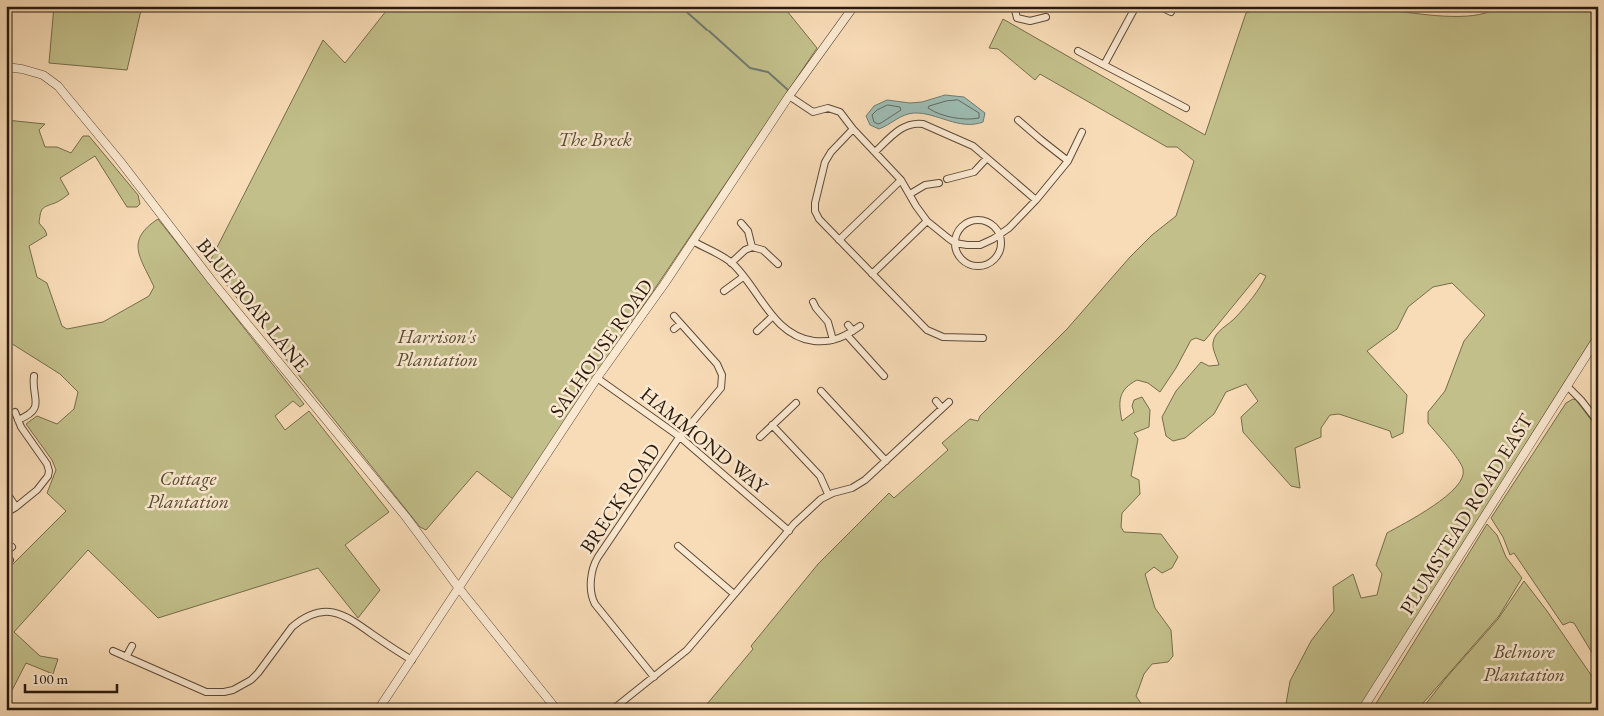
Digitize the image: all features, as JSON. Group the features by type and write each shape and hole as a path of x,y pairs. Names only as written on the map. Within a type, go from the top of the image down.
{"street":[{"name":"SALHOUSE ROAD","path":"378,710 597,378 665,283 789,96 854,6"},
{"path":"1014,6 1017,18 1030,21 1046,17"},
{"path":"1104,66 1136,6"},
{"path":"1159,6 1171,12"},
{"path":"1078,51 1186,108"},
{"name":"BLUE BOAR LANE","path":"6,67 43,75 58,86 120,161 218,289 400,509 458,587 557,710"},
{"path":"789,96 813,112 828,108 840,112 853,129 901,180 927,221 955,242 967,245 980,245 1009,228 1036,200 1068,161 1082,132"},
{"path":"1018,120 1040,140 1068,161"},
{"path":"875,152 898,131 915,123 930,127 973,146 1036,200"},
{"path":"853,129 828,157 815,203 819,219 923,327 931,333 943,337 983,338"},
{"path":"947,179 974,172 988,158"},
{"path":"839,240 901,180"},
{"path":"910,194 925,185 939,182"},
{"path":"976,220 990,224 999,235 1001,245 998,254 992,262 983,266 974,266 962,259 957,252 955,242 958,233 963,226 976,220"},
{"path":"872,274 927,221"},
{"path":"741,223 748,231 752,247"},
{"path":"693,241 732,263 784,330 795,336 822,342 850,333 860,326"},
{"path":"732,263 745,250 752,247 763,250 778,264"},
{"path":"724,291 743,277"},
{"path":"813,302 828,322 833,340"},
{"path":"674,316 680,324 674,329"},
{"path":"758,331 773,316"},
{"name":"BRECK ROAD","path":"654,677 595,604 591,592 592,568 680,436 716,394 722,383 722,375 717,364 680,324"},
{"path":"848,325 850,333 884,376"},
{"name":"PLUMSTEAD ROAD EAST","path":"1362,710 1598,337"},
{"path":"18,420 31,414 35,408 34,376"},
{"name":"HAMMOND WAY","path":"597,378 680,436 789,530"},
{"path":"1566,386 1581,400 1598,422"},
{"path":"821,391 886,461"},
{"path":"936,401 942,408"},
{"path":"612,710 687,650 794,524 821,498 828,494 846,491 859,485 949,402"},
{"path":"760,436 796,403"},
{"path":"6,513 38,488 49,472 47,464 21,427 15,412"},
{"path":"772,425 820,476 828,494"},
{"path":"6,492 16,507"},
{"path":"678,546 734,594"},
{"path":"113,651 206,692 224,692 234,690 251,680 292,627 299,621 308,615 328,611 348,616 412,660"},
{"path":"126,657 132,646"}],"green space":[{"path":"54,6 142,6 127,70 49,63"},
{"path":"390,6 783,6 817,48 513,499 477,471 426,530 420,527 209,263 323,40 345,63"},
{"path":"1271,6 1387,10 1459,16 1486,13 1497,8 1496,6 1598,6 1598,329 1358,710 1285,710 1290,681 1311,641 1334,611 1333,587 1353,574 1361,598 1377,595 1382,574 1376,565 1387,533 1420,515 1446,497 1462,478 1463,469 1461,464 1428,423 1428,412 1445,391 1464,341 1485,315 1452,283 1433,287 1408,307 1397,329 1367,351 1407,395 1403,433 1392,438 1390,431 1339,414 1330,415 1321,428 1321,437 1295,448 1300,488 1291,486 1243,432 1241,417 1258,401 1246,384 1226,392 1214,414 1185,438 1173,441 1166,436 1162,417 1176,391 1201,362 1209,366 1219,365 1213,348 1216,335 1248,303 1266,276 1260,273 1204,341 1196,338 1191,340 1160,392 1148,383 1137,380 1123,392 1120,402 1122,421 1134,412 1132,406 1134,400 1142,397 1150,410 1149,427 1134,433 1138,439 1131,476 1139,480 1140,494 1122,513 1121,527 1124,532 1161,534 1178,557 1172,568 1162,573 1154,567 1145,574 1155,608 1171,630 1173,656 1168,662 1152,664 1144,674 1136,696 1142,705 1138,710 767,710 765,708 756,708 754,710 702,710 753,649 751,646 818,564 889,493 894,498 948,450 942,443 970,419 978,421 980,416 1067,329 1130,257 1152,235 1176,216 1194,161 1177,147 1167,147 1040,74 1035,80 998,49 989,48 1003,19 1205,135 1246,13"},
{"name":"Cottage Plantation","path":"6,120 45,124 39,130 45,147 57,147 71,153 83,136 89,136 138,195 140,204 137,207 127,207 95,156 60,178 69,194 42,209 39,223 47,235 29,246 37,277 47,283 62,326 67,329 103,322 149,296 154,287 141,259 138,243 141,235 158,219 304,404 300,407 293,401 275,416 285,430 309,411 389,512 345,545 380,590 358,618 318,568 158,618 88,550 14,632 40,656 58,659 53,674 26,663 6,702 6,571 66,511 47,493 56,470 52,460 26,424 37,416 57,424 74,409 78,392 60,374 6,340"},
{"name":"Belmore Plantation","path":"1573,399 1576,400 1598,429 1598,680 1593,673 1597,661 1574,623 1570,622 1563,625 1514,553 1510,555 1503,537 1491,518 1566,403"},
{"name":"Belmore Plantation","path":"1487,524 1497,535 1506,557 1522,578 1499,616 1417,710 1372,710"},
{"name":"Belmore Plantation","path":"1524,581 1598,685 1598,710 1421,710 1446,678 1498,619"}],"water":[{"path":"945,95 964,97 985,113 983,122 974,124 957,123 923,113 914,113 904,115 879,129 870,125 866,116 874,106 887,100 910,103 922,102"}],"waterway":[{"path":"680,6 707,30"},
{"path":"709,31 750,68 768,72 788,90"}],"park label":[{"name":"The Breck","path":"595,139"},
{"name":"Harrison's Plantation","path":"437,348"}]}
